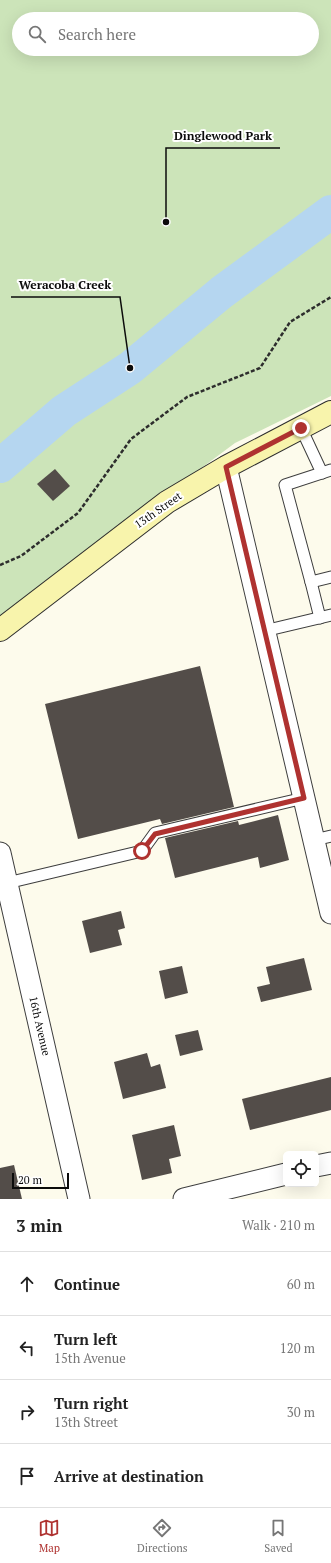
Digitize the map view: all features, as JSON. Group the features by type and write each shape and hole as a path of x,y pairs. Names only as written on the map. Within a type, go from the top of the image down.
{"main road":[{"name":"13th Street","path":"0,630 167,502 226,467 331,412"}],"street":[{"path":"226,467 304,798 322,838 331,913"},
{"name":"16th Avenue","path":"0,853 79,1199"},
{"path":"319,1165 331,1163"},
{"path":"184,1199 283,1175"}],"lane":[{"path":"264,632 326,616 310,582 285,485 326,471 301,428"},
{"path":"310,582 331,577"},
{"path":"7,883 142,851 155,834 304,798"}],"path":[{"path":"0,565 21,556 78,514 131,438 186,397 260,368 290,322 331,297"}],"green space":[{"path":"0,0 331,0 331,396 235,443 0,618"}],"building":[{"path":"55,469 70,486 53,501 37,484"},
{"path":"200,666 234,807 162,824 160,819 78,839 45,704"},
{"path":"278,815 289,860 260,868 258,857 175,878 165,838 238,821 239,825"},
{"path":"121,911 125,928 118,930 122,945 90,953 82,921"},
{"path":"304,958 312,990 261,1002 257,987 270,984 266,967"},
{"path":"182,966 188,993 165,999 159,971"},
{"path":"198,1030 203,1050 180,1056 175,1035"},
{"path":"147,1053 151,1067 160,1064 166,1088 123,1099 114,1062"},
{"path":"331,1077 331,1110 250,1130 242,1099"},
{"path":"174,1125 181,1156 169,1159 172,1173 142,1180 132,1135"},
{"path":"14,1165 22,1199 0,1199 0,1168"}],"waterway":[{"path":"0,466 64,411 130,368 222,292 331,212"}],"place":[{"name":"Dinglewood Park","path":"166,222"},
{"name":"Weracoba Creek","path":"130,368"}],"route":[{"path":"142,851 155,834 304,798 226,467 301,428"}]}
